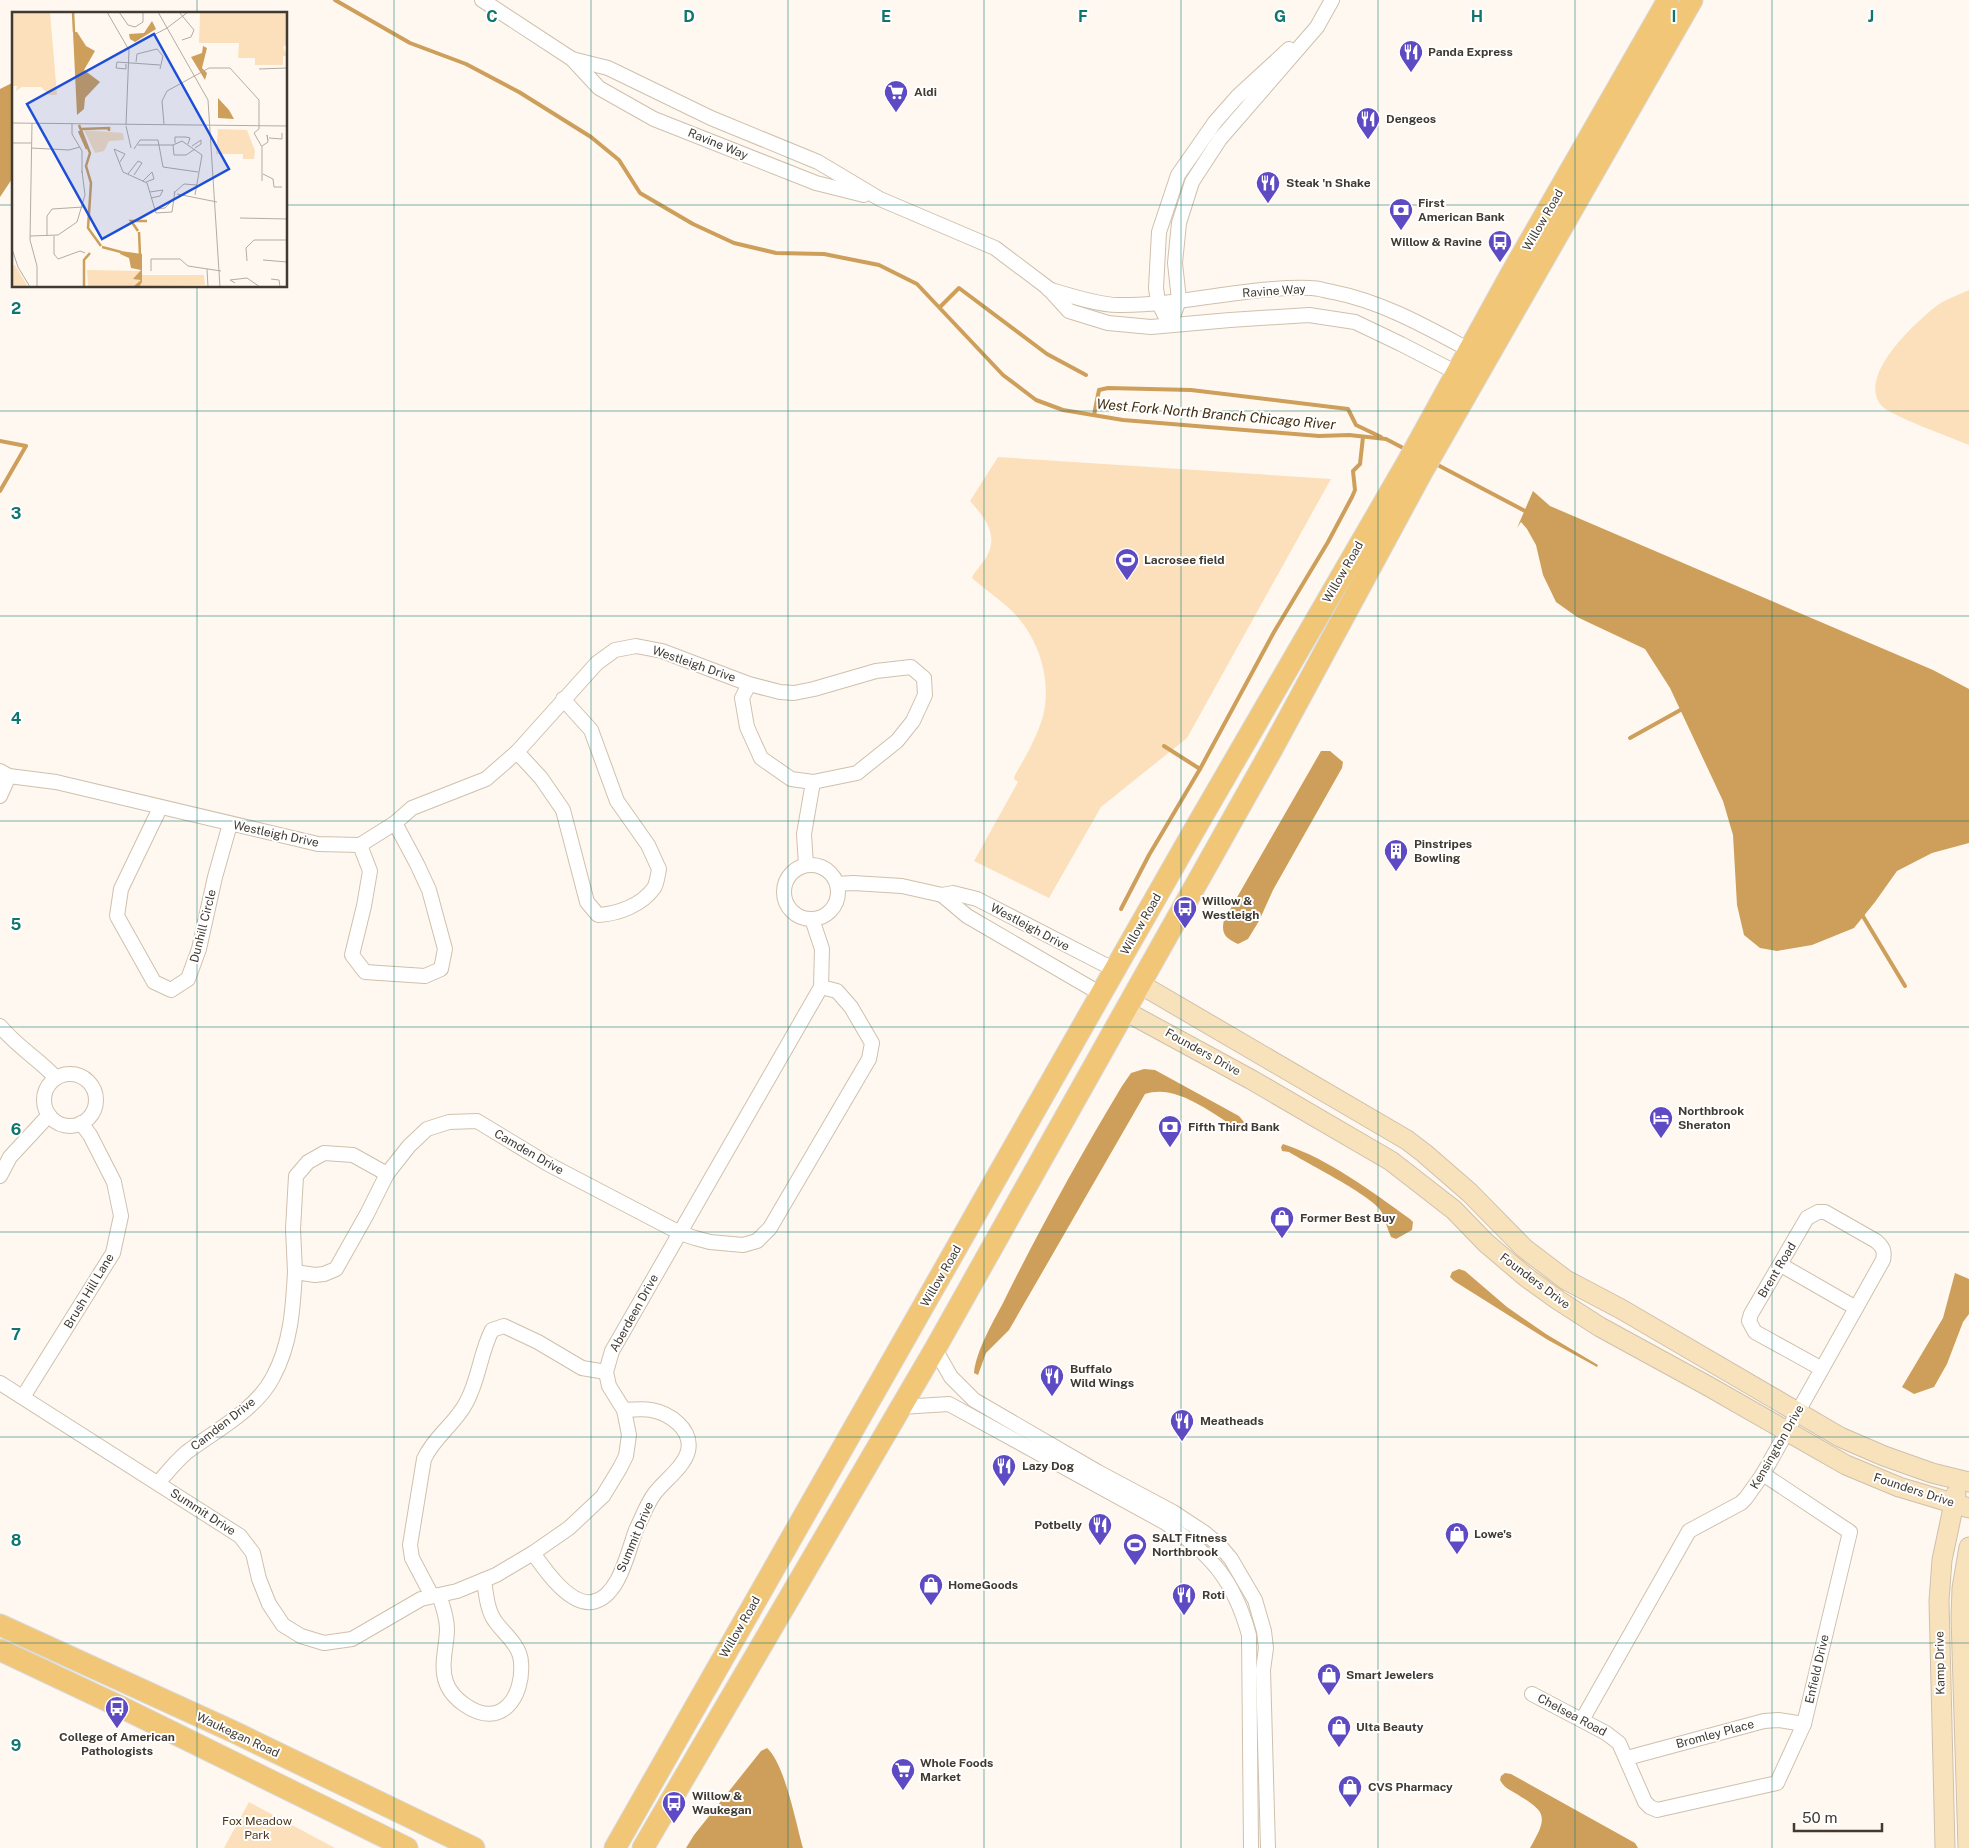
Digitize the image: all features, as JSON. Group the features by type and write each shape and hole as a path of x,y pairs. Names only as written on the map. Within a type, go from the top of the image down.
{"main road":[{"name":"Willow Road","path":"1479,356 1511,274 1553,204 1668,0"},
{"name":"Willow Road","path":"643,1848 935,1349 1271,752 1429,441 1479,356 1571,214 1692,0"},
{"path":"1553,204 1571,214"},
{"name":"Willow Road","path":"615,1848 1101,994 1415,467"},
{"path":"1115,970 1140,984"},
{"name":"Founders Drive","path":"1140,984 1407,1140 1470,1193 1524,1248 1566,1280 1621,1309 1859,1446 1932,1473 1964,1481"},
{"path":"1101,994 1125,1011"},
{"name":"Founders Drive","path":"1125,1011 1244,1075 1391,1161 1454,1210 1486,1243 1526,1277 1600,1328 1708,1386 1846,1465 1880,1480 1961,1506"},
{"name":"Kamp Drive","path":"1945,1848 1939,1601 1942,1560 1961,1506 1964,1481"},
{"name":"Kamp Drive","path":"1968,1848 1961,1617 1962,1588 1969,1547"},
{"name":"Waukegan Road","path":"0,1625 234,1732 474,1848"},
{"name":"Waukegan Road","path":"0,1650 124,1708 407,1848"}],"street":[{"name":"Ravine Way","path":"482,0 572,60 599,88 654,119 816,183 880,198"},
{"path":"1170,325 1179,300 1175,263 1179,223 1192,182 1224,134 1317,27 1332,0"},
{"path":"1170,325 1158,302 1156,288 1159,232 1178,176 1215,122 1237,97 1291,47 1317,27"},
{"name":"Ravine Way","path":"572,60 608,68 711,118 818,162 880,198 995,248 1048,288 1069,311 1108,324 1151,327 1309,316 1355,322 1466,378"},
{"name":"Ravine Way","path":"1048,288 1117,306 1263,290 1312,288 1354,296 1396,312 1479,356"},
{"name":"Westleigh Drive","path":"4,774 56,782 318,844 360,845 395,823 412,808 486,779 517,752 597,663 615,650 636,646 662,651 749,684 780,692 794,693 814,690 876,671 911,667 924,678 925,695 913,721 898,741 857,773 813,782 791,779 761,758 747,727 742,698 749,684"},
{"path":"517,752 541,778 563,810 587,902 598,916 610,915 633,906 654,887 659,869 648,845 617,801 591,730 564,699"},
{"path":"0,796 4,774"},
{"path":"806,865 804,834 813,782"},
{"name":"Dunhill Circle","path":"160,808 120,889 117,916 154,982 171,990 188,979 200,949 215,876 230,824"},
{"path":"360,845 370,871 352,955 364,972 425,976 441,969 445,949 429,890 418,864 395,823"},
{"path":"806,865 822,867 834,877 837,884 838,892 833,908 820,917 812,919 803,918 789,907 785,899 786,882 798,868 806,865"},
{"name":"Westleigh Drive","path":"837,884 853,882 902,886 942,895 954,893 977,899 1115,970"},
{"name":"Westleigh Drive","path":"942,895 967,916 1101,994"},
{"name":"Aberdeen Drive","path":"606,1372 612,1351 821,987 822,949 812,919"},
{"path":"680,1232 710,1242 743,1244 757,1241 770,1228 868,1059 872,1043 851,1007 837,991 821,987"},
{"path":"0,1026 15,1043 43,1063 56,1078"},
{"path":"68,1074 75,1075 86,1080 91,1085 96,1097 96,1103 91,1115 81,1123 67,1126 60,1124 49,1115 44,1102 45,1095 47,1089 56,1078 68,1074"},
{"path":"0,1176 10,1157 49,1115"},
{"name":"Camden Drive","path":"295,1272 315,1275 324,1274 336,1269 387,1174 409,1146 427,1129 449,1122 477,1121 548,1164 680,1232"},
{"name":"Brush Hill Lane","path":"23,1397 114,1253 121,1216 114,1182 90,1135 81,1123"},
{"name":"Camden Drive","path":"158,1483 184,1454 251,1404 273,1378 285,1349 292,1318 295,1272 296,1176 308,1162 324,1153 352,1156 387,1174"},
{"name":"Brent Road","path":"1822,1369 1755,1332 1751,1328 1749,1321 1751,1314 1807,1218 1812,1214 1825,1212 1876,1241 1882,1246 1884,1252"},
{"name":"Kensington Drive","path":"1582,1720 1689,1531 1741,1502 1763,1474 1883,1260 1884,1252"},
{"path":"1781,1265 1856,1308"},
{"path":"484,1580 489,1608 494,1620 513,1642 521,1659 522,1674 517,1695 506,1708 487,1715 473,1710 449,1690 445,1680 444,1669 447,1627 436,1596 412,1558 410,1546 424,1459 430,1446 465,1405 474,1383 486,1342 492,1330 504,1326 538,1342 582,1368 606,1372"},
{"path":"935,1349 951,1378 974,1400 1098,1472 1173,1512 1205,1533 1231,1559 1255,1600 1264,1631 1266,1648 1263,1670 1268,1848"},
{"name":"Summit Drive","path":"0,1383 240,1536 253,1553 259,1579 269,1604 283,1625 301,1636 324,1643 352,1639 420,1599 457,1591 496,1575 533,1553 569,1528 604,1496 626,1456 629,1435 624,1410 609,1386 606,1372"},
{"path":"901,1407 949,1404 1164,1522 1190,1539 1209,1558 1227,1581 1239,1602 1249,1635 1250,1848"},
{"name":"Summit Drive","path":"533,1553 562,1588 573,1598 583,1602 594,1602 606,1594 623,1571 644,1512 655,1493 671,1477 688,1451 687,1437 682,1426 662,1412 649,1409 624,1410"},
{"name":"Enfield Drive","path":"1657,1810 1777,1783 1804,1724 1850,1532 1763,1474"},
{"name":"Chelsea Road","path":"1532,1694 1606,1733 1620,1743 1645,1802 1657,1810"},
{"name":"Bromley Place","path":"1627,1758 1764,1721 1778,1720 1804,1724"}],"green space":[{"path":"1969,290 1969,445 1909,421 1882,406 1876,394 1876,381 1882,366 1891,352 1914,326 1935,307"},
{"path":"998,457 1331,479 1187,738 1101,807 1049,898 974,861 1018,782 1014,779 1015,775 1038,731 1043,716 1046,688 1037,648 1023,623 1004,604 972,578 987,556 990,548 991,533 985,520 970,501"},
{"name":"Fox Meadow Park","path":"249,1802 335,1848 224,1848"}],"shaded area":[{"path":"12,83 12,179 0,197 0,89"},
{"path":"1533,491 1550,506 1933,670 1969,689 1969,843 1932,853 1897,871 1854,928 1812,945 1777,951 1760,948 1744,935 1737,905 1733,835 1723,801 1670,688 1645,649 1577,617 1556,602 1543,575 1536,545 1521,522 1517,528"},
{"path":"1321,751 1330,751 1343,762 1342,768 1273,890 1259,921 1248,939 1238,944 1225,935 1223,929 1224,920"},
{"path":"1144,1069 1155,1070 1239,1116 1244,1122 1243,1126 1237,1128 1193,1101 1181,1096 1157,1092 1145,1094 1009,1330 986,1353 978,1375 974,1373 981,1346 1075,1166 1131,1073"},
{"path":"1283,1144 1317,1158 1365,1187 1410,1219 1413,1222 1412,1230 1396,1239 1391,1237 1381,1211 1375,1204 1289,1152 1282,1151 1281,1147"},
{"path":"1459,1269 1465,1271 1507,1307 1546,1334 1598,1365 1597,1367 1548,1340 1454,1281 1450,1277 1452,1272"},
{"path":"1955,1273 1969,1279 1969,1314 1963,1322 1947,1364 1934,1387 1914,1394 1902,1387 1943,1318"},
{"path":"767,1748 779,1767 784,1780 803,1848 686,1848 694,1835 761,1751"},
{"path":"1505,1773 1511,1774 1635,1843 1638,1848 1530,1848 1540,1828 1541,1815 1533,1805 1503,1784 1500,1780 1501,1776"}],"waterway":[{"name":"West Fork North Branch Chicago River","path":"335,0 410,43 466,64 519,92 591,137 619,160 640,193 693,224 734,243 776,253 824,254 879,265 917,284 1003,375 1036,400 1063,410 1123,420 1319,436 1349,435 1386,439 1407,450"},
{"path":"940,307 959,288 1047,354 1086,375"},
{"path":"1094,415 1099,390 1108,388 1191,390 1348,409 1356,425 1381,437"},
{"path":"1164,746 1200,769 1274,632 1328,542 1352,497 1355,490 1353,471 1360,464 1363,437"},
{"path":"0,441 26,446 0,491"},
{"name":"West Fork North Branch Chicago River","path":"1434,463 1527,512"},
{"path":"1630,738 1684,708"},
{"path":"1121,909 1149,855 1200,769"},
{"path":"1861,913 1905,986"}],"place":[{"name":"Panda Express","path":"1411,73"},
{"name":"Aldi","path":"896,113"},
{"name":"Dengeos","path":"1368,140"},
{"name":"Steak 'n Shake","path":"1268,204"},
{"name":"First American Bank","path":"1401,231"},
{"name":"Willow & Ravine","path":"1500,263"},
{"name":"Lacrosee field","path":"1127,581"},
{"name":"Pinstripes Bowling","path":"1396,872"},
{"name":"Willow & Westleigh","path":"1185,929"},
{"name":"Northbrook Sheraton","path":"1661,1139"},
{"name":"Fifth Third Bank","path":"1170,1148"},
{"name":"Former Best Buy","path":"1282,1239"},
{"name":"Buffalo Wild Wings","path":"1052,1397"},
{"name":"Meatheads","path":"1182,1442"},
{"name":"Lazy Dog","path":"1004,1487"},
{"name":"Potbelly","path":"1100,1546"},
{"name":"Lowe's","path":"1457,1555"},
{"name":"SALT Fitness Northbrook","path":"1135,1566"},
{"name":"HomeGoods","path":"931,1606"},
{"name":"Roti","path":"1184,1616"},
{"name":"Smart Jewelers","path":"1329,1696"},
{"name":"College of American Pathologists","path":"117,1729"},
{"name":"Ulta Beauty","path":"1339,1748"},
{"name":"Whole Foods Market","path":"903,1791"},
{"name":"CVS Pharmacy","path":"1350,1808"},
{"name":"Willow & Waukegan","path":"674,1824"}]}
